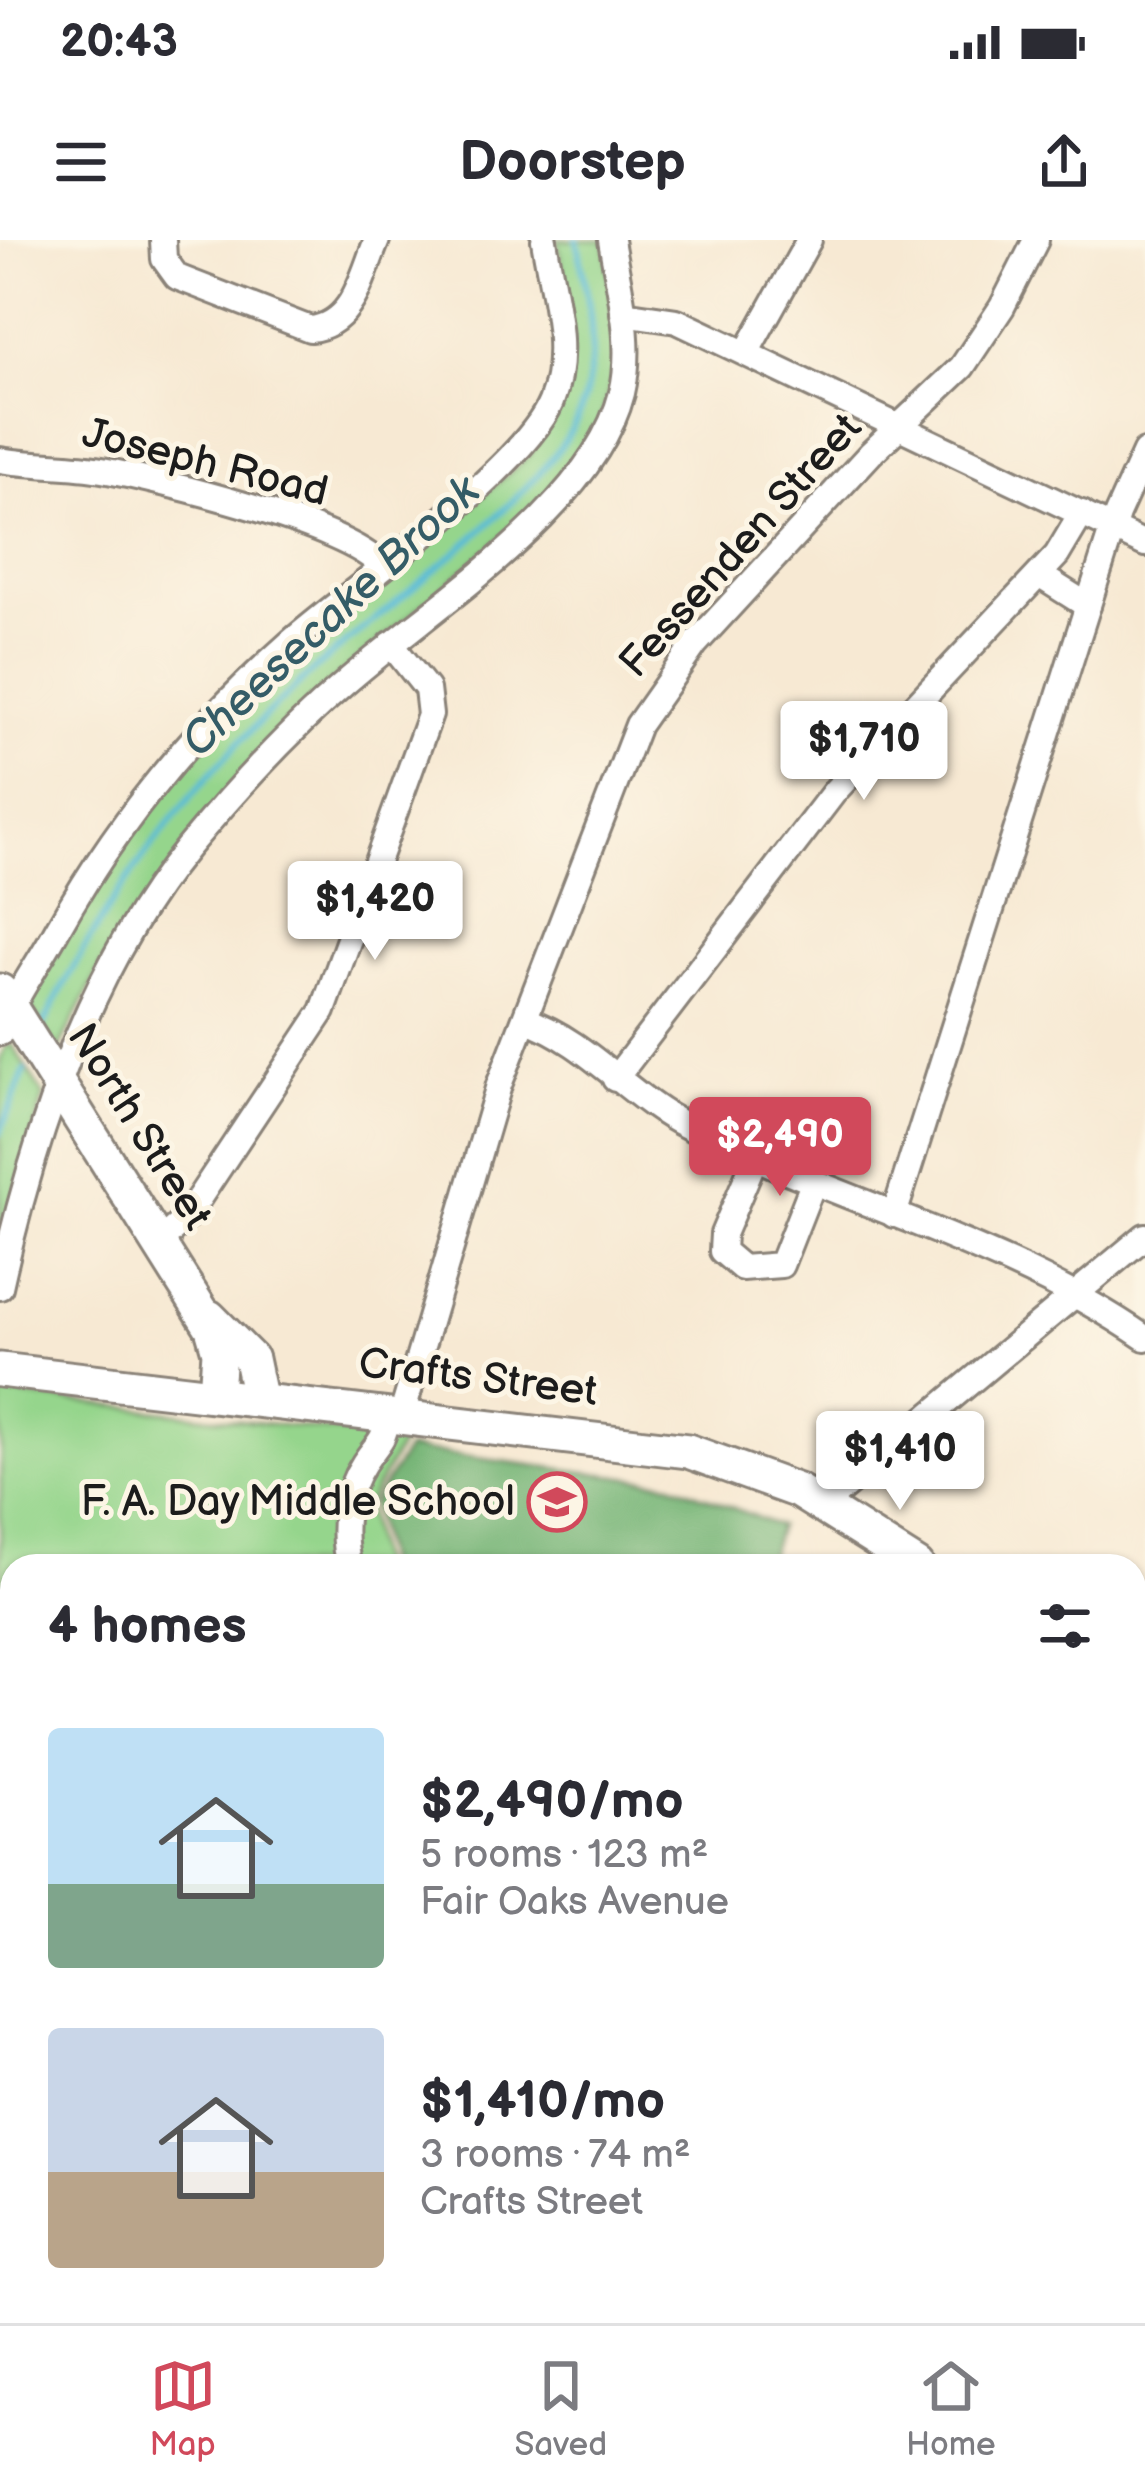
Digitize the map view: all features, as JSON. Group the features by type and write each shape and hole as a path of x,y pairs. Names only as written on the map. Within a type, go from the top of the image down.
{"main road":[{"name":"North Street","path":"4,1010 59,1086 202,1311 218,1344 216,1393"},
{"name":"North Street","path":"202,1311 251,1359 259,1397"},
{"name":"Crafts Street","path":"0,1370 688,1451 751,1470 834,1512 898,1554"}],"street":[{"path":"163,240 164,259 177,277 310,329 326,327 344,314 377,240"},
{"path":"4,1010 98,856 163,772 262,669 497,469 546,411 557,379 559,337 544,240"},
{"path":"0,1287 28,1168 59,1086 130,933 168,874 292,733 542,516 592,461 622,391 622,314 611,240"},
{"path":"746,353 808,240"},
{"name":"Fessenden Street","path":"347,1554 343,1533 347,1508 366,1459 382,1445 395,1414 489,1116 616,769 646,711 695,644 973,353 1036,240"},
{"path":"622,314 667,317 1145,544"},
{"path":"894,1215 1112,528 1145,452"},
{"name":"Joseph Road","path":"0,460 88,468 153,481 340,537 382,566"},
{"path":"615,1078 835,791 1039,574 1082,513"},
{"path":"1039,574 1088,607"},
{"path":"158,1243 188,1214 308,1036 335,985 430,715 427,689 392,644"},
{"path":"526,1019 559,1034 681,1123 1073,1296 1145,1338"},
{"path":"756,1156 723,1234 728,1262 763,1270 781,1264 814,1181"},
{"path":"834,1512 877,1461 1145,1236"}],"green space":[{"path":"557,240 605,240 619,355 595,441 573,473 527,516 322,690 116,937 58,1051 25,1000 146,809 273,675 529,456 558,401 569,352"},
{"path":"12,1044 44,1096 0,1247 0,1060 5,1047"},
{"path":"1,1393 404,1439 366,1506 376,1554 1,1554"},
{"name":"F. A. Day Middle School","path":"407,1449 671,1483 779,1526 770,1554 382,1554 372,1504"}],"waterway":[{"name":"Cheesecake Brook","path":"44,1025 128,879 195,791 313,671 496,517 558,450 585,397 592,353 577,240"},
{"name":"Cheesecake Brook","path":"0,1133 25,1070"}],"place":[{"name":"F. A. Day Middle School","path":"557,1502"}]}
